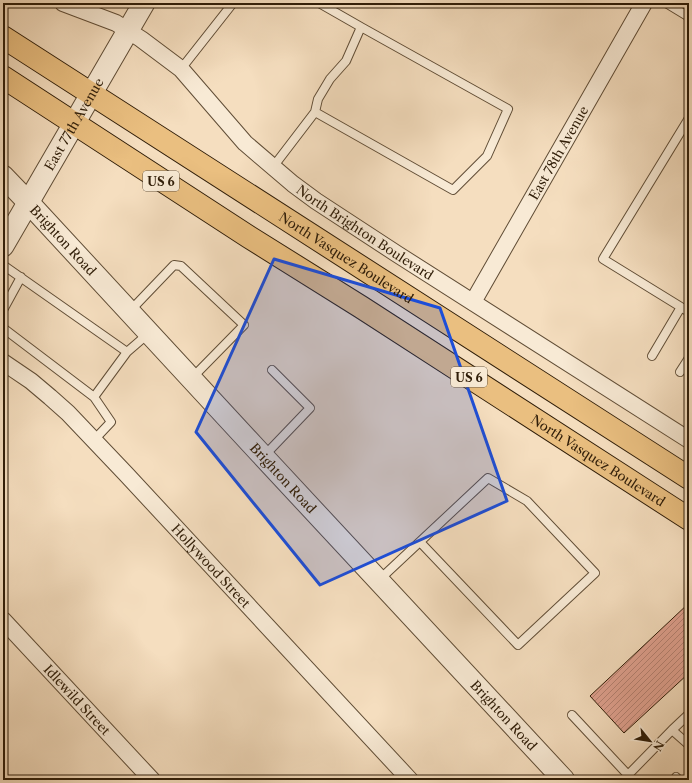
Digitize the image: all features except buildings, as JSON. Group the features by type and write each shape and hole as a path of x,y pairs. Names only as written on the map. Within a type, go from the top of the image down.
{"highway":[{"name":"North Vasquez Boulevard","path":"3,37 689,478"},
{"name":"North Vasquez Boulevard","path":"3,78 689,519"}],"street":[{"name":"North Brighton Boulevard","path":"63,3 116,23 128,30 181,69 245,144 293,184 473,302 689,440"},
{"name":"East 77th Avenue","path":"3,246 144,3"},
{"name":"East 78th Avenue","path":"473,302 644,3"},
{"name":"Brighton Road","path":"3,176 564,780"},
{"name":"Hollywood Street","path":"3,362 31,382 68,413 407,779"},
{"name":"Idlewild Street","path":"3,620 152,780"}],"lane":[{"path":"181,69 233,3"},
{"path":"315,112 453,190 487,156 508,109 319,3"},
{"path":"666,3 689,17"},
{"path":"273,167 315,112 318,100 330,79 346,61 361,27"},
{"path":"689,118 603,259 689,312"},
{"path":"3,265 128,352"},
{"path":"129,312 174,265 181,266 244,325 191,378"},
{"path":"3,310 20,277"},
{"path":"652,356 680,307"},
{"path":"3,328 94,397 111,422 94,440"},
{"path":"94,397 128,352 149,333"},
{"path":"680,372 689,358"},
{"path":"263,456 310,408 272,370"},
{"path":"379,580 488,478 527,501 595,573 518,645 420,542"},
{"path":"572,715 626,778 689,714"},
{"path":"672,730 689,745"}],"highlighted area":[{"path":"274,259 440,308 507,501 320,585 196,432"}]}
